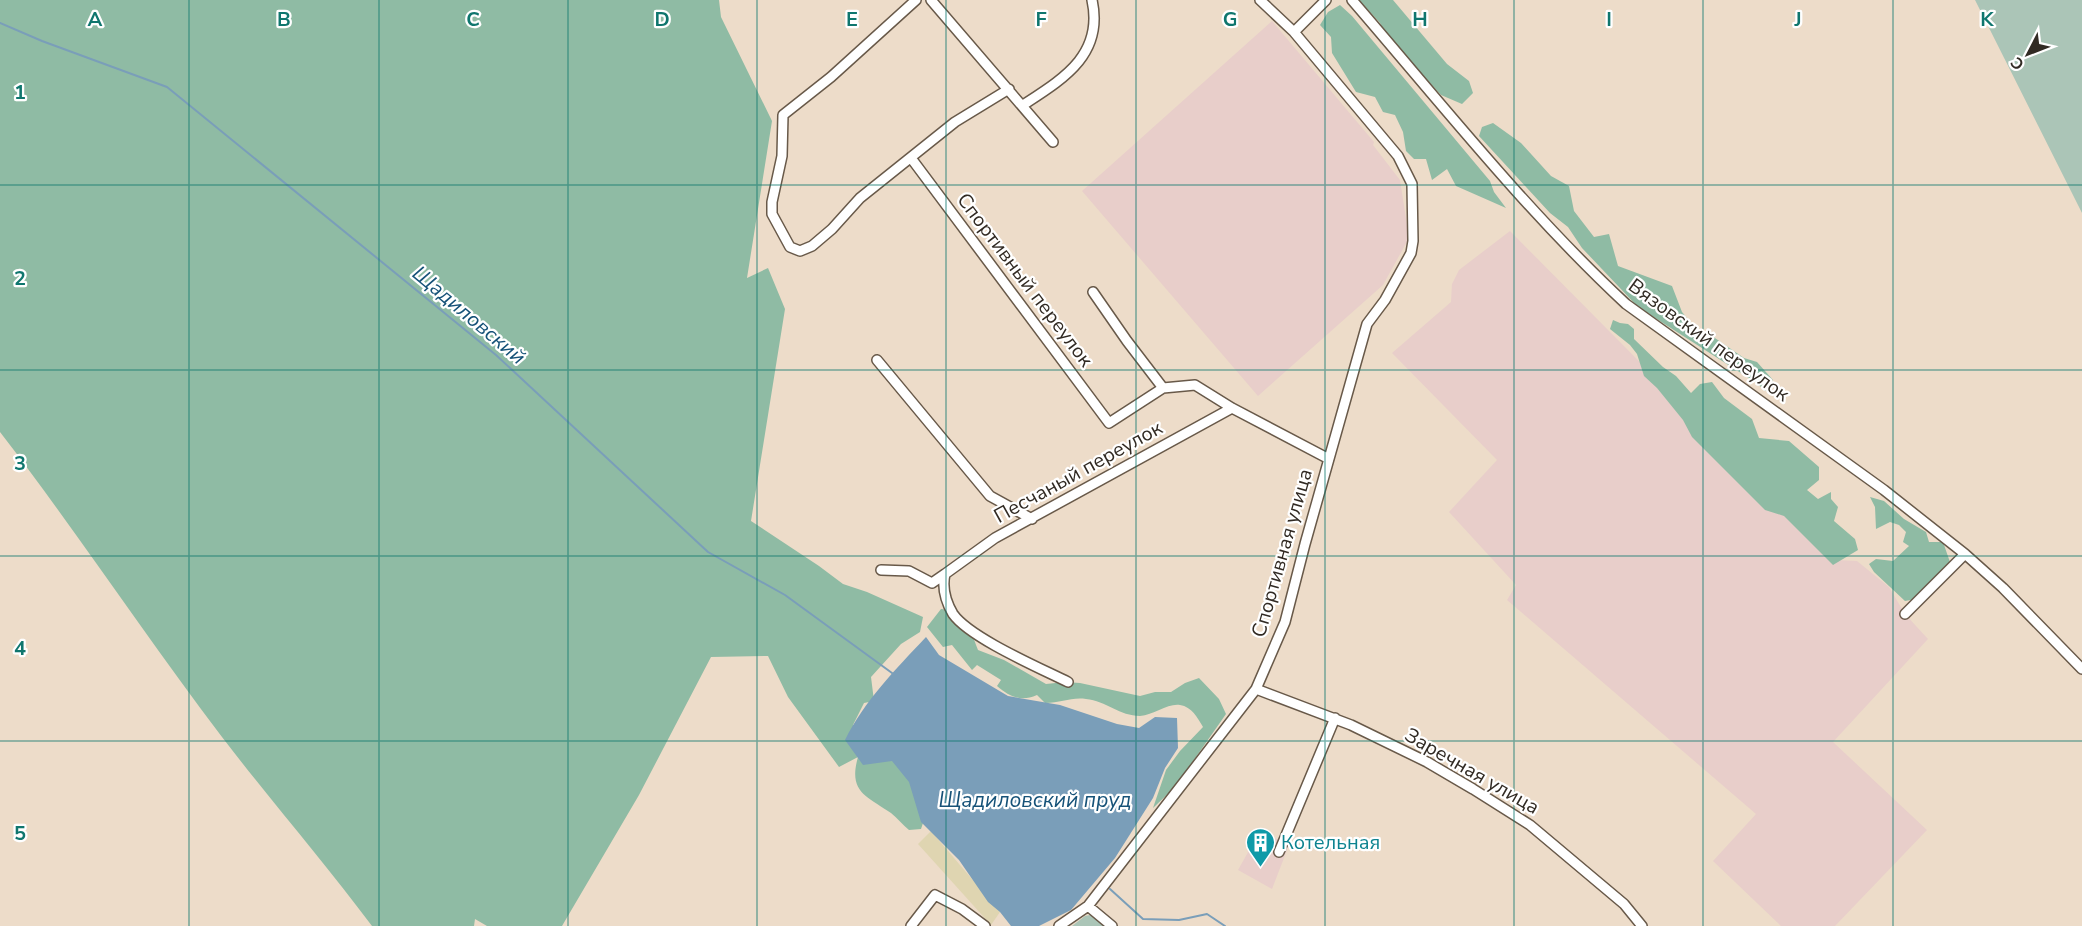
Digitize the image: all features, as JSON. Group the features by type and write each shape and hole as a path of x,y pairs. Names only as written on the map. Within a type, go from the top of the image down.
{"street":[{"path":"916,0 831,77 783,115 782,156 772,202 772,214 790,247 800,251 812,246 832,229 860,198 955,122 1009,89"},
{"path":"931,0 1053,142"},
{"path":"1023,105 1058,83 1073,70 1086,52 1094,32 1095,13 1092,0"},
{"path":"1260,0 1294,32 1326,0"},
{"name":"Вязовский переулок","path":"1352,0 1529,206 1589,270 1626,304 1884,490 1965,554 2003,588 2082,669"},
{"name":"Спортивная улица","path":"1059,926 1088,906 1256,689 1285,622 1367,324 1385,300 1411,253 1413,241 1412,184 1398,156 1294,32"},
{"name":"Спортивный переулок","path":"911,158 1109,423 1163,388"},
{"path":"1093,292 1163,388 1195,385 1232,408 1329,459"},
{"path":"877,360 990,496 1032,519"},
{"name":"Песчаный переулок","path":"945,574 995,538 1232,408"},
{"path":"1905,614 1965,554"},
{"path":"881,570 909,572 932,584 945,574"},
{"path":"945,574 944,591 953,614 970,629 1068,682"},
{"name":"Заречная улица","path":"1256,689 1335,718 1427,762 1530,825 1624,904 1642,926"},
{"path":"1279,852 1335,718"},
{"path":"911,926 935,896 962,909 985,926"},
{"path":"1088,906 1112,926"}],"shaded area":[{"path":"1272,21 1374,142 1373,145 1400,180 1409,238 1383,285 1258,396 1082,191"},
{"path":"1510,231 1836,560 1857,561 1889,587 1905,614 1928,639 1833,742 1927,830 1835,926 1781,926 1713,861 1756,814 1507,600 1516,585 1449,512 1497,460 1392,353 1451,302 1452,284 1459,270"},
{"path":"1260,831 1289,845 1272,889 1238,870"}],"green space":[{"path":"0,0 719,0 721,17 772,121 747,278 768,268 785,309 751,521 843,584 923,617 920,632 901,644 871,677 874,701 864,703 853,725 885,748 929,805 921,829 909,830 891,813 861,792 855,778 858,757 839,767 788,697 768,656 711,657 639,795 562,926 487,926 475,919 474,926 372,926 222,737 0,432"},
{"path":"1359,0 1393,0 1447,64 1469,81 1473,93 1462,104 1441,95 1385,34 1380,23"},
{"path":"1975,0 2082,0 2082,213"},
{"path":"1340,5 1352,16 1490,181 1494,192 1506,208 1456,186 1447,169 1432,180 1426,159 1414,159 1406,151 1403,132 1395,115 1383,112 1375,97 1356,92 1332,53 1331,37 1320,25 1328,12"},
{"path":"1493,123 1521,143 1551,176 1569,186 1574,211 1594,237 1609,234 1618,266 1672,286 1682,312 1698,331 1712,336 1744,358 1757,362 1773,380 1765,391 1758,384 1638,307 1582,248 1568,227 1550,213 1479,136 1482,127"},
{"path":"1613,320 1628,324 1634,329 1634,339 1663,367 1676,376 1691,393 1700,384 1712,382 1724,398 1752,419 1759,438 1789,441 1819,467 1819,480 1807,490 1818,499 1831,492 1831,499 1838,507 1834,521 1855,539 1858,550 1833,565 1784,516 1765,510 1692,437 1683,420 1644,376 1637,354 1630,345 1610,329"},
{"path":"1870,497 1884,501 1904,519 1926,532 1929,542 1943,542 1951,565 1916,599 1905,601 1874,572 1869,564 1876,559 1893,561 1909,546 1903,542 1906,532 1899,525 1890,522 1876,529 1875,507"},
{"path":"941,609 949,610 962,617 978,650 1004,660 1046,684 1080,683 1140,696 1155,692 1171,692 1199,678 1219,699 1226,714 1175,787 1153,808 1166,770 1203,727 1191,710 1175,705 1140,716 1126,714 1093,700 1076,699 1045,703 1037,695 1026,698 1011,696 997,686 1001,680 977,665 972,670 952,645 943,647 927,627"},
{"path":"1090,915 1106,926 1072,926 1085,916"}],"sand":[{"path":"931,831 1000,912 991,925 918,844"}],"water":[{"name":"Щадиловский пруд","path":"926,637 939,655 1008,696 1060,705 1117,724 1139,728 1155,717 1177,718 1178,748 1165,768 1153,798 1115,858 1071,910 1039,926 1011,926 988,902 959,860 921,822 909,782 892,761 863,765 845,740 871,699"}],"waterway":[{"name":"Щадиловский","path":"0,23 167,87 496,355 708,552 785,595 892,673"},
{"name":"Щадиловский","path":"1110,889 1143,919 1179,920 1207,914 1225,926"}],"place":[{"name":"Котельная","path":"1260,868"}]}
